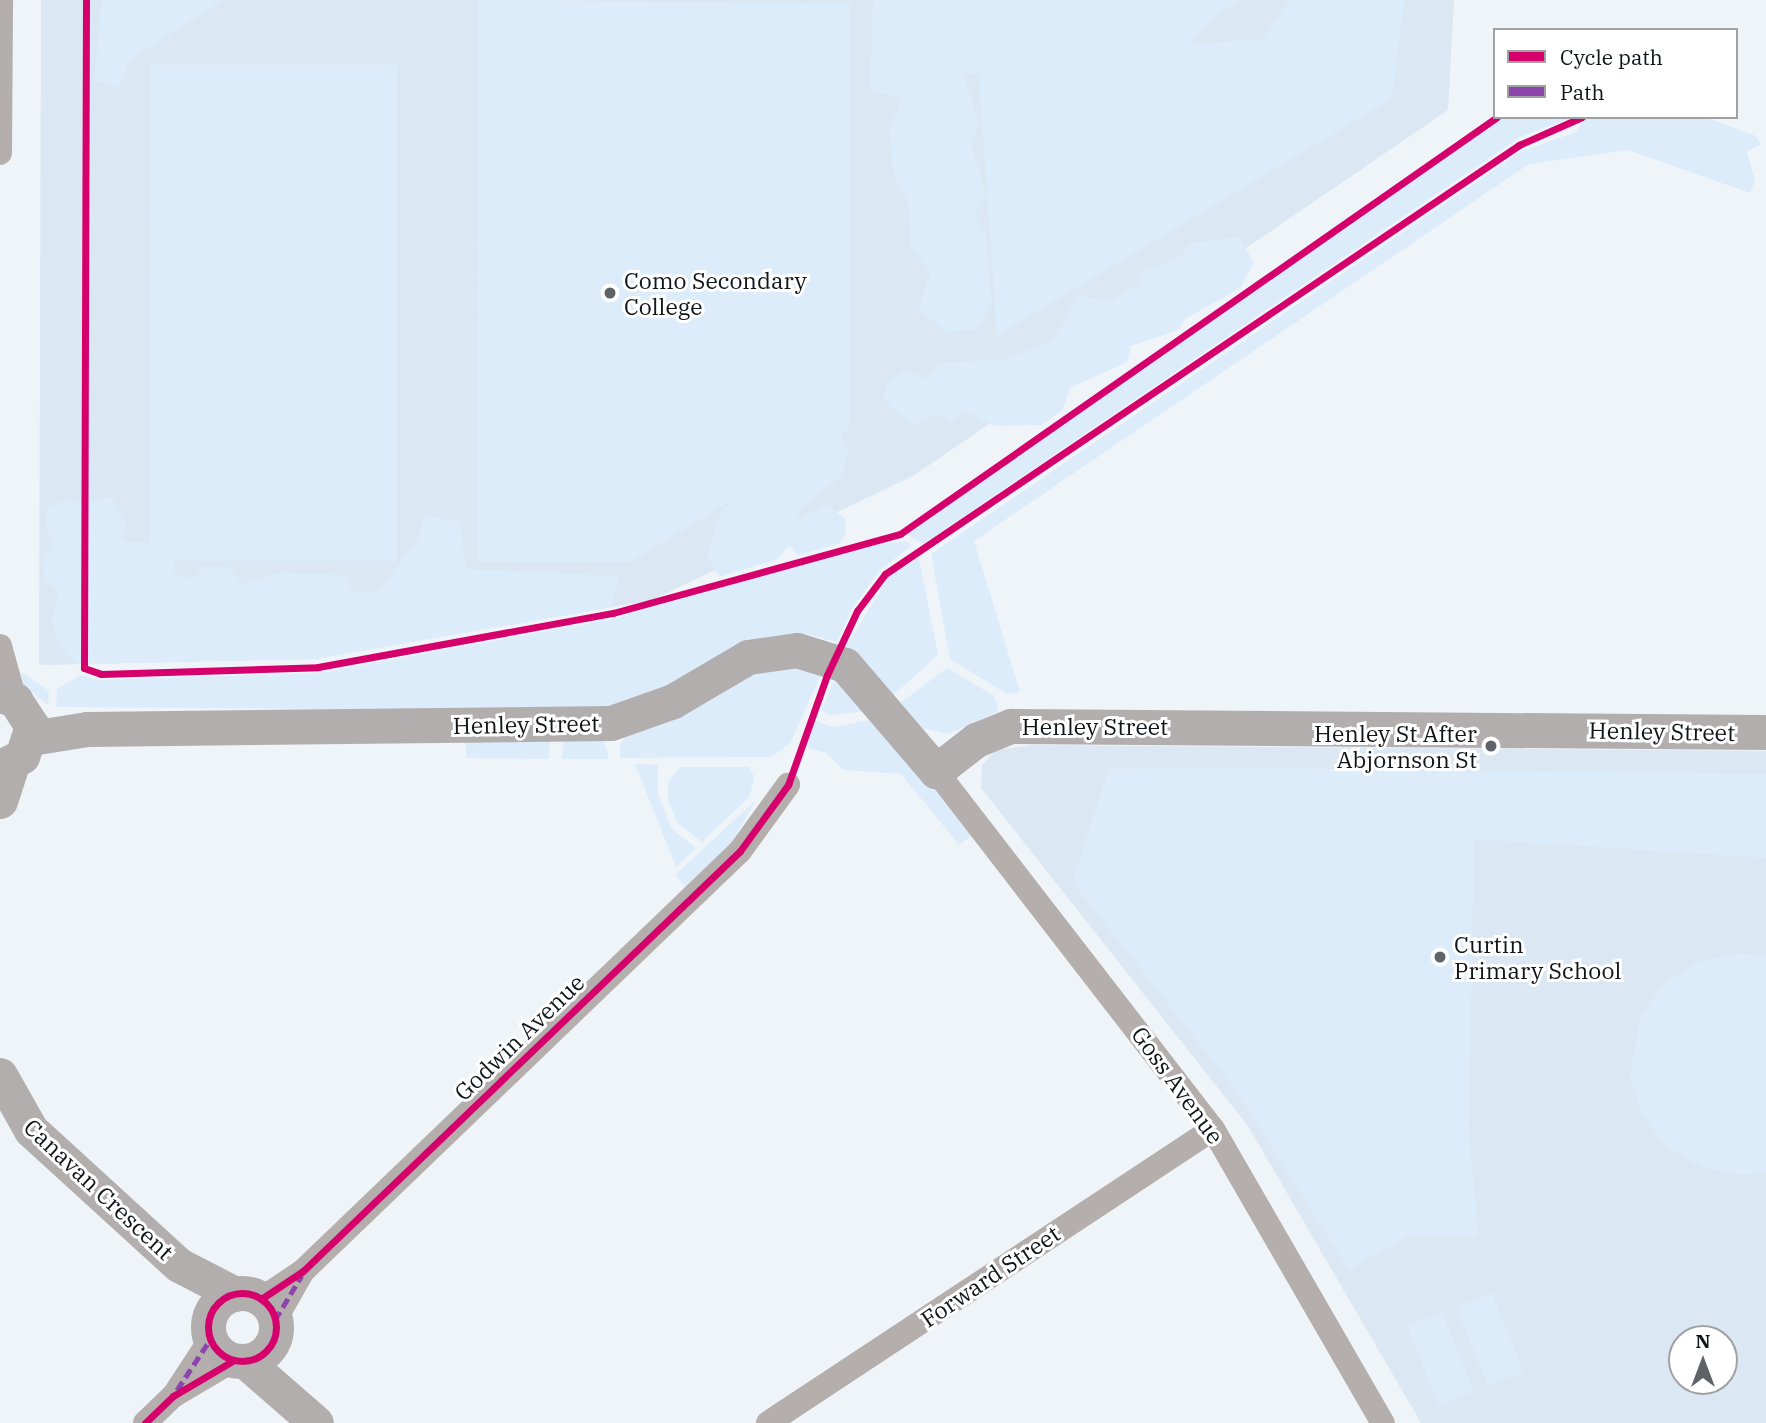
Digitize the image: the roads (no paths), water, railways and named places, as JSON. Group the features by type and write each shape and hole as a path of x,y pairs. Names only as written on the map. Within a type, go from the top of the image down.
{"street":[{"path":"0,153 1,0"},
{"path":"0,646 14,729 0,801"},
{"name":"Henley Street","path":"14,729 611,723 673,701 748,657 797,650 845,665 936,771 976,740 1011,726 1766,732"},
{"name":"Goss Avenue","path":"936,771 1213,1129 1383,1423"},
{"name":"Godwin Avenue","path":"145,1423 740,851 788,785"},
{"name":"Canavan Crescent","path":"0,1075 31,1130 179,1265 243,1328"},
{"name":"Forward Street","path":"768,1423 1213,1129"},
{"path":"243,1328 309,1414"}],"place":[{"name":"Como Secondary College","path":"610,293"},
{"name":"Henley St After Abjornson St","path":"1491,746"},
{"name":"Curtin Primary School","path":"1440,957"}]}
